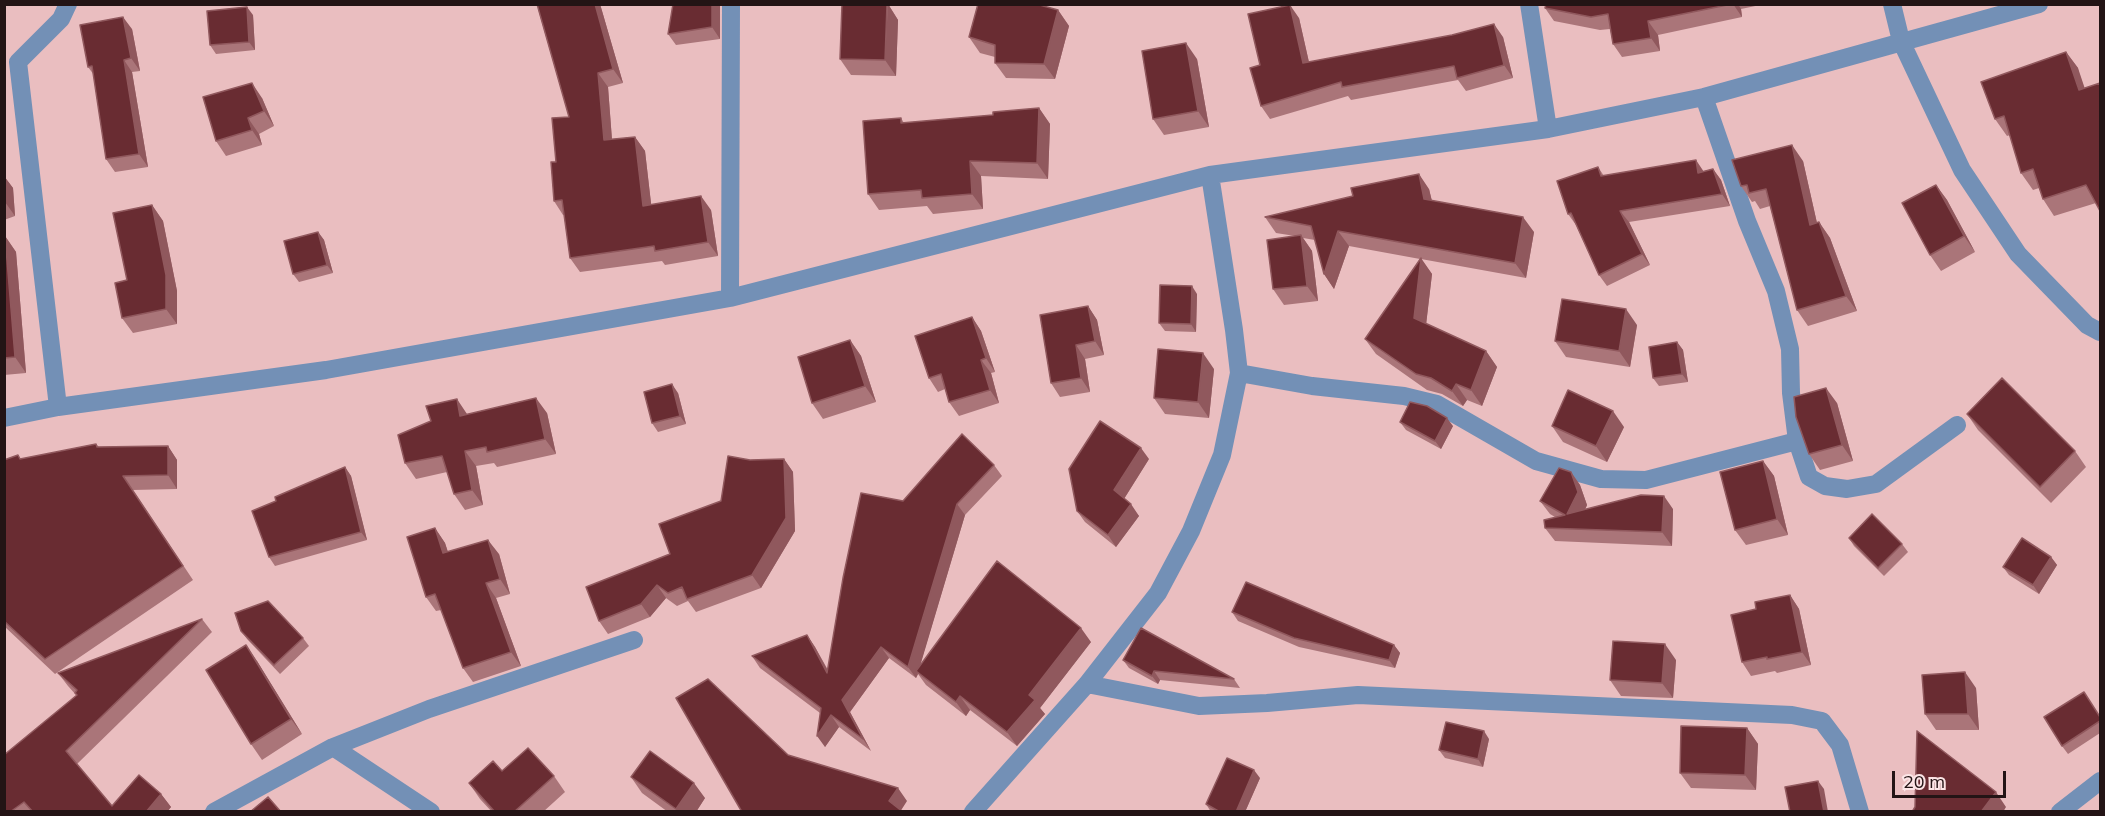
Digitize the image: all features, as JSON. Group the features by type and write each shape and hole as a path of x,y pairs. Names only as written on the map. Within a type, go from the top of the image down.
{"street":[{"path":"58,407 11,61 61,19 68,4"},
{"path":"730,298 731,4"},
{"path":"1529,4 1548,129"},
{"path":"1892,4 1901,41 1962,170 2018,254 2087,325 2100,332"},
{"path":"4,418 58,407 326,370 730,298 1210,175 1548,129 1704,97 2039,4"},
{"path":"1704,97 1747,221 1776,291 1790,350 1791,393 1797,441 1809,477 1825,486 1847,489 1875,484 1957,425"},
{"path":"973,812 1087,684 1158,593 1191,531 1222,455 1239,373 1210,175"},
{"path":"1239,373 1312,386 1404,396 1437,404 1536,461 1602,479 1646,480 1797,441"},
{"path":"214,812 333,747 429,709 634,640"},
{"path":"1087,684 1199,706 1358,695 1792,715 1822,721 1840,745 1860,812"},
{"path":"333,747 431,812"},
{"path":"2070,809 2100,781"}],"building":[{"path":"537,4 595,4 613,69 598,73 604,140 635,137 643,206 701,196 708,242 655,251 654,246 570,258 562,200 554,201 551,162 556,162 552,118 569,117"},
{"path":"673,4 712,4 712,27 668,34"},
{"path":"842,4 887,4 885,60 840,59"},
{"path":"978,4 1036,4 1058,10 1044,64 995,63 995,45 969,37"},
{"path":"1546,4 1732,4 1648,21 1651,38 1613,44 1608,14 1591,17 1545,8"},
{"path":"1290,5 1303,63 1452,35 1494,24 1504,65 1457,78 1454,66 1342,87 1341,82 1261,106 1250,68 1260,65 1248,14"},
{"path":"247,7 249,42 210,45 207,11"},
{"path":"123,17 131,58 124,60 139,154 106,159 92,66 88,67 80,25"},
{"path":"1186,43 1198,111 1153,119 1142,51"},
{"path":"2066,52 2079,90 2100,83 2100,211 2086,185 2043,199 2033,169 2021,173 2004,116 1995,119 1981,82"},
{"path":"252,83 264,111 248,118 252,130 216,141 203,97"},
{"path":"1039,108 1037,163 970,161 972,194 922,198 921,190 868,194 863,121 901,118 901,123 993,115 993,112"},
{"path":"1792,145 1810,225 1819,222 1846,296 1797,310 1766,189 1749,193 1747,185 1741,186 1732,160"},
{"path":"1696,160 1698,173 1713,169 1722,194 1620,211 1642,254 1599,275 1571,213 1568,214 1557,181 1598,167 1601,176"},
{"path":"1419,174 1424,199 1523,217 1515,263 1338,231 1324,274 1311,226 1265,217 1353,196 1351,188"},
{"path":"1936,185 1964,236 1930,255 1902,203"},
{"path":"152,205 166,275 166,309 122,318 115,283 127,280 113,213"},
{"path":"318,232 327,265 293,274 284,241"},
{"path":"1301,235 1307,286 1273,289 1267,240"},
{"path":"4,236 15,357 4,358"},
{"path":"1421,258 1414,318 1486,351 1471,390 1456,384 1452,391 1431,378 1416,374 1365,339"},
{"path":"1160,285 1192,286 1191,324 1159,323"},
{"path":"1562,299 1626,309 1619,351 1555,341"},
{"path":"1088,306 1095,341 1076,345 1081,378 1051,383 1040,315"},
{"path":"972,317 986,358 981,360 990,390 949,402 941,374 929,378 915,336"},
{"path":"850,340 865,386 812,403 798,357"},
{"path":"1677,342 1682,374 1653,378 1649,347"},
{"path":"1158,349 1203,353 1198,402 1154,398"},
{"path":"2002,378 2075,451 2040,487 1967,414"},
{"path":"672,384 680,416 652,423 644,392"},
{"path":"1826,388 1842,445 1809,454 1796,417 1794,397"},
{"path":"1568,390 1613,411 1596,446 1552,426"},
{"path":"536,398 545,439 487,452 486,447 465,451 472,490 454,494 442,456 405,463 398,435 431,421 426,406 457,399 460,416"},
{"path":"1410,402 1427,406 1447,418 1435,441 1400,422"},
{"path":"1100,421 1141,448 1114,490 1131,504 1108,535 1077,511 1069,469"},
{"path":"962,434 994,465 957,504 908,667 881,647 842,700 863,739 831,715 817,736 821,708 752,656 807,635 827,673 843,578 861,493 903,501"},
{"path":"96,444 97,447 168,446 168,475 123,476 183,566 45,659 4,621 4,460 18,455 20,459"},
{"path":"728,456 750,460 784,459 786,518 752,575 687,599 682,587 668,593 657,585 641,604 599,621 586,587 670,554 659,524 721,501"},
{"path":"1763,461 1777,519 1735,530 1720,472"},
{"path":"345,467 361,532 269,557 252,511 276,501 275,497"},
{"path":"1559,468 1571,472 1578,492 1567,514 1641,495 1664,496 1662,532 1545,528 1544,520 1565,515 1540,501"},
{"path":"1872,514 1902,544 1878,568 1849,538"},
{"path":"435,528 443,553 488,540 500,579 486,583 511,652 463,668 435,594 426,597 407,537"},
{"path":"2022,538 2051,557 2033,585 2003,567"},
{"path":"997,561 1081,628 1029,695 1035,700 1007,732 960,696 956,702 916,671"},
{"path":"1246,582 1394,645 1389,660 1294,638 1232,612"},
{"path":"1790,595 1802,652 1742,662 1731,615 1756,609 1755,602"},
{"path":"268,601 303,638 274,665 241,631 235,613"},
{"path":"202,619 66,751 112,806 139,775 161,794 146,812 33,812 24,802 10,812 4,812 4,755 77,695 75,693 77,690 58,673"},
{"path":"1141,628 1234,679 1154,671 1152,676 1123,660"},
{"path":"1613,641 1665,644 1662,683 1610,680"},
{"path":"246,645 291,719 251,744 206,670"},
{"path":"1965,672 1968,714 1925,714 1922,675"},
{"path":"708,679 788,755 898,788 889,801 903,812 742,812 676,698"},
{"path":"2084,692 2100,717 2100,721 2062,746 2044,717"},
{"path":"1446,722 1484,731 1478,759 1439,750"},
{"path":"1681,726 1747,728 1745,775 1680,773"},
{"path":"1917,731 1996,792 1981,812 1912,812 1915,807"},
{"path":"528,748 554,776 514,812 495,812 469,783 493,761 502,771"},
{"path":"650,751 694,783 676,809 631,777"},
{"path":"1227,758 1254,770 1236,812 1220,812 1206,804"},
{"path":"1818,781 1824,812 1790,812 1785,787"},
{"path":"268,797 281,812 250,812"}]}
